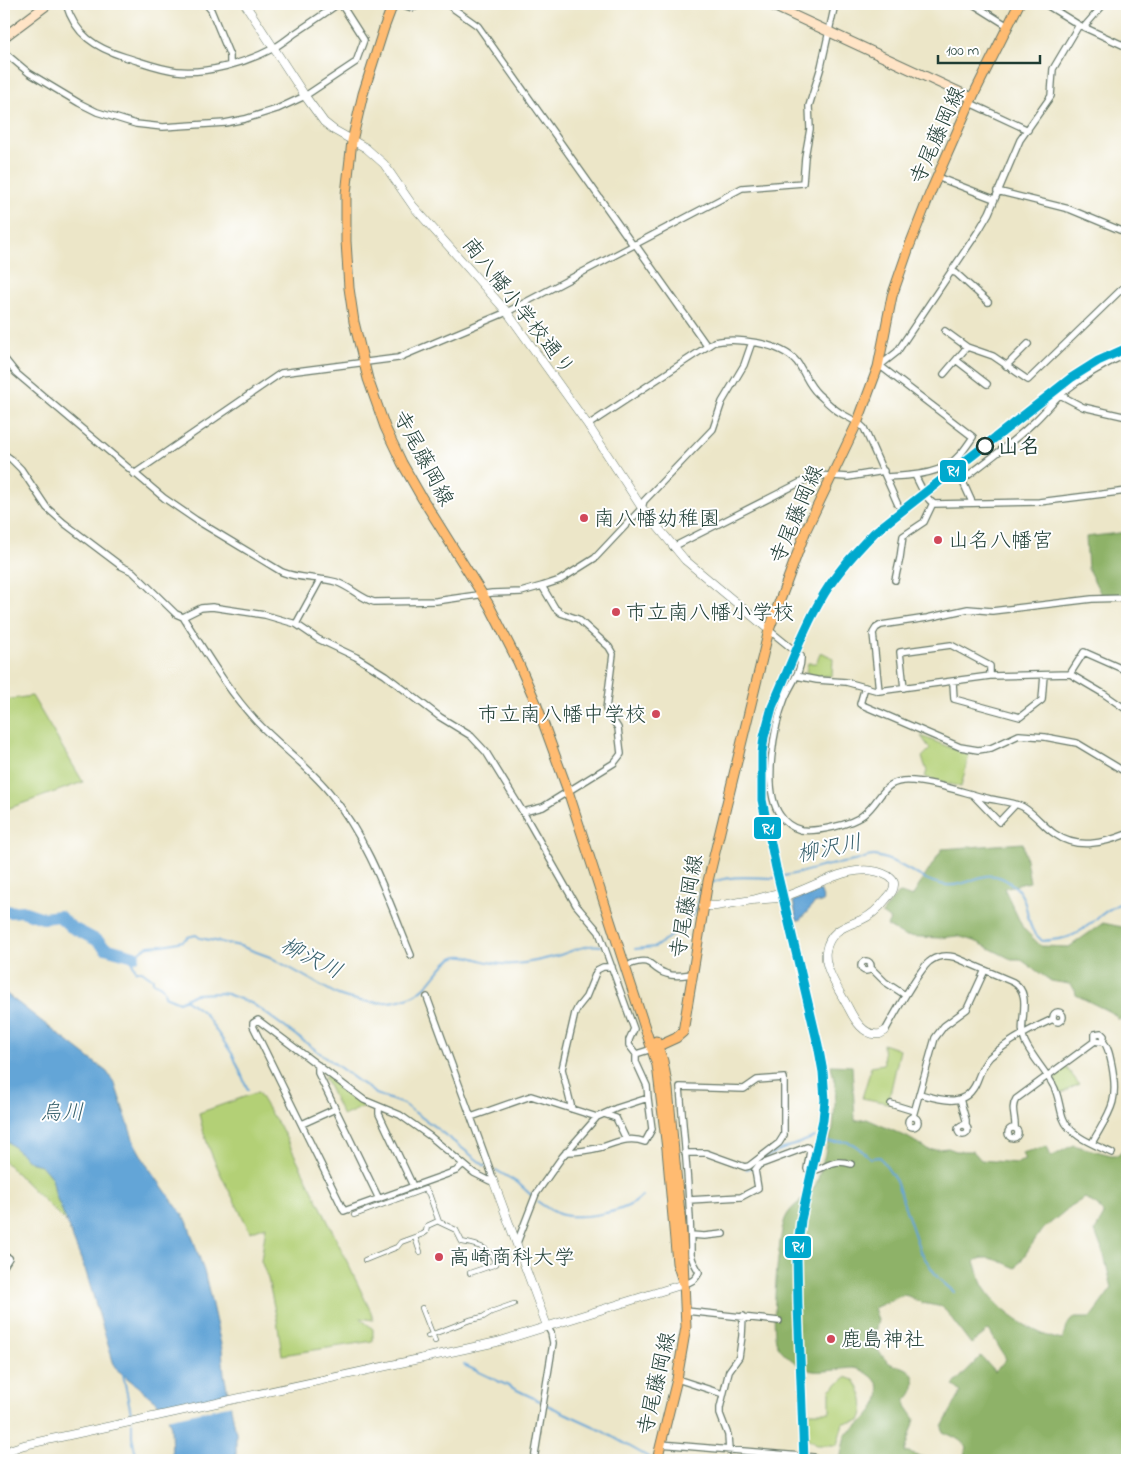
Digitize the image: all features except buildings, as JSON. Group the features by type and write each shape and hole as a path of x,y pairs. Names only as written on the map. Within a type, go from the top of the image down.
{"main road":[{"path":"4,37 48,4"},
{"name":"寺尾藤岡線","path":"393,4 363,94 352,141 346,194 349,288 354,319 368,378 385,427 402,463 483,594 536,702 655,1048"},
{"path":"769,4 828,30 971,101"},
{"name":"寺尾藤岡線","path":"655,1048 676,1038 683,1032 708,880 769,630 806,530 858,421 878,366 892,296 900,272 971,101 1019,4"},
{"name":"寺尾藤岡線","path":"614,931 631,964 655,1048 661,1090 677,1263 684,1284 686,1311 685,1339 657,1460"}],"street":[{"path":"4,52 29,73 79,103 110,117 152,126 216,124 244,120 277,109 305,96 356,62 364,40 339,4 273,49 217,69 178,71 159,68 116,54 88,41 72,19 66,4"},
{"path":"206,4 211,10 230,56 230,64"},
{"name":"南八幡小学校通り","path":"245,4 273,49 324,122 334,130 366,148 384,164 413,206 507,312 588,425 642,508 673,547 769,630"},
{"path":"400,4 412,8 423,4"},
{"path":"447,4 478,26 707,346"},
{"path":"134,474 281,373 398,358 507,312 742,188 803,183 810,129 809,106 821,67 835,4"},
{"path":"973,4 1008,26"},
{"path":"1045,4 1082,26 1127,47"},
{"path":"887,477 915,475 949,465 963,451 973,437 878,366 896,352 980,230 1020,140 1051,96 1053,69 1082,26 1104,4"},
{"path":"971,101 1028,130"},
{"path":"938,177 994,199"},
{"path":"998,191 1069,209 1127,234"},
{"path":"952,272 964,280 988,302"},
{"path":"945,331 966,347 993,356 1028,380 1127,284"},
{"path":"588,425 714,342 725,340 752,342 779,350 792,358 814,391 841,413 858,421 864,428 898,505"},
{"path":"4,358 16,373 164,498 196,520 282,572 293,576 339,583 367,600 374,602 436,601 483,594 521,592 560,580 595,558 642,508 644,501 713,428 722,402 744,365 752,342"},
{"path":"1006,366 1028,344"},
{"path":"944,374 966,347"},
{"path":"972,502 962,480 999,453 1036,421 1060,395 1101,367 1127,354"},
{"path":"956,360 987,384"},
{"path":"1060,395 1083,407 1127,417"},
{"path":"4,454 21,469 35,492 64,523 121,566 133,572 176,614 183,617 227,686 258,722 313,774 330,793 359,835 374,865 411,956"},
{"path":"673,547 815,475 848,477 884,470"},
{"path":"915,475 923,491 933,503"},
{"path":"933,503 1039,502 1127,490"},
{"path":"895,580 903,536 924,522 933,503"},
{"path":"296,624 320,580"},
{"path":"523,812 543,806 614,763 621,754 618,728 606,709 613,654 610,647 578,619 561,613 555,608 542,586"},
{"path":"879,691 873,633 881,625 968,609 992,611 1092,599 1127,598"},
{"path":"183,617 202,608 212,607 264,615 296,624 318,640 356,657 385,675 440,717 470,736 486,752 576,905 598,932 634,1029 628,1040 636,1054 636,1062 647,1086 652,1128 645,1142 635,1138 626,1139 594,1149 566,1152"},
{"path":"769,630 802,656 801,668 790,685 777,720 773,739 771,766 771,785 776,808 792,827 800,830 810,830 856,820 870,810 886,787 895,782 914,781 1023,807 1056,835 1079,844 1110,840 1127,834"},
{"path":"904,688 900,652 951,645 990,666 990,676"},
{"path":"1070,674 1084,652 1127,671"},
{"path":"796,676 846,682 879,691 990,676 1070,674 1127,710"},
{"path":"953,682 954,699 1020,717 1042,700 1044,676"},
{"path":"865,688 860,704 962,745 978,750 991,748 1018,736 1045,737 1077,743 1127,773"},
{"path":"973,795 1000,822 1015,805"},
{"path":"704,906 716,906 782,895 860,871 881,874 890,878 894,882 894,886 890,894 877,909 866,917 846,924 829,941 826,959 830,972 857,1023 871,1034 880,1034 885,1031 905,995 924,968 929,961 937,958 954,957 1013,982 1021,988 1025,999 1023,1034 1025,1042 1057,1093 1066,1124 1076,1134 1112,1153"},
{"path":"631,964 646,961 665,974 674,976 692,974"},
{"path":"572,1108 562,1069 575,1013 586,997 597,970 603,967 612,967"},
{"path":"870,967 885,982 905,995"},
{"path":"891,1104 914,1114 935,1038 944,1026 967,1010 985,970"},
{"path":"427,997 493,1180 552,1335 553,1343 534,1460"},
{"path":"920,1094 948,1101 960,1099 972,1090 984,1064 989,1058 1023,1034 1053,1019"},
{"path":"463,1164 456,1171 344,1211 253,1026 254,1023 258,1020 364,1100 400,1115 484,1179 493,1180"},
{"path":"1015,1128 1014,1102 1096,1041 1103,1041 1107,1045 1116,1085 1115,1097 1112,1107 1092,1142"},
{"path":"636,1054 655,1048"},
{"path":"318,1065 318,1073 334,1109 379,1199"},
{"path":"4,1457 12,1450 24,1445 498,1342 693,1281 697,1278 699,1272 693,1261 680,1087 744,1089 757,1080 784,1078 784,1135 779,1143 757,1163 755,1170 758,1188 741,1197 689,1200"},
{"path":"472,1118 531,1096 597,1117"},
{"path":"517,1243 536,1194 566,1152 597,1117 648,1098"},
{"path":"960,1099 966,1126"},
{"path":"379,1107 379,1114 413,1186"},
{"path":"302,1124 334,1109"},
{"path":"604,1114 616,1118 626,1139"},
{"path":"685,1153 706,1153 745,1167 807,1147 810,1151 807,1169 819,1170 838,1161 851,1164"},
{"path":"354,1215 425,1189 429,1194 438,1221 456,1230 462,1242 481,1246 493,1256 496,1264 470,1273"},
{"path":"365,1260 397,1247 401,1242 426,1232 427,1226 438,1221"},
{"path":"691,1235 723,1234"},
{"path":"415,1237 420,1252"},
{"path":"4,1266 9,1258"},
{"path":"430,1335 470,1320 483,1318 491,1312 514,1304"},
{"path":"422,1308 430,1335 435,1341"},
{"path":"686,1311 779,1321"},
{"path":"728,1451 728,1435 720,1414 729,1371 739,1357 743,1316"},
{"path":"677,1379 723,1394"},
{"path":"660,1444 813,1457"}],"green space":[{"path":"1127,532 1127,596 1102,596 1088,569 1086,537"},
{"path":"821,652 833,658 832,676 813,676 806,672 808,663 816,663"},
{"path":"32,696 83,782 4,810 4,700"},
{"path":"921,736 969,755 961,787 925,777 927,771 922,757 930,749"},
{"path":"1023,843 1030,882 1004,888 1023,928 1041,946 1069,947 1103,923 1122,927 1127,924 1127,1014 1119,1020 1114,1014 1076,995 1075,989 1069,984 1051,981 1020,959 1011,959 977,942 958,936 939,938 904,936 887,926 890,920 882,914 897,894 901,893 912,897 942,849"},
{"path":"883,1044 900,1050 888,1103 862,1098 871,1066 884,1064"},
{"path":"831,1065 852,1066 855,1121 867,1119 907,1137 929,1150 948,1148 956,1151 973,1151 981,1160 1017,1163 1025,1160 1022,1153 1047,1146 1051,1157 1073,1145 1111,1155 1119,1155 1127,1144 1127,1460 840,1460 845,1435 867,1417 878,1401 880,1392 878,1384 871,1376 857,1368 813,1371 800,1365 785,1354 778,1345 774,1317 782,1229 791,1209 809,1194 815,1186 833,1130 836,1090","holes":["1085,1198 1098,1206 1104,1215 1095,1231 1104,1255 1112,1288 1090,1318 1073,1318 1066,1326 1063,1340 1040,1333 1006,1312 996,1303 982,1284 975,1261 990,1258 1016,1268 1041,1231 1071,1206","903,1295 922,1303 943,1307 971,1344 989,1330 1006,1359 995,1372 981,1356 953,1385 961,1392 942,1427 943,1432 960,1440 965,1445 967,1448 963,1457 926,1458 905,1452 915,1419 906,1406 906,1400 913,1389 913,1376 907,1369 888,1362 873,1342 878,1320 874,1308"]},
{"path":"1066,1067 1079,1084 1060,1093 1055,1081 1056,1074"},
{"path":"326,1075 363,1104 367,1105 343,1116 324,1077"},
{"path":"258,1092 280,1126 371,1312 373,1320 360,1318 373,1329 373,1341 282,1355 268,1279 261,1261 266,1226 250,1232 220,1174 208,1144 199,1113"},
{"path":"4,1138 30,1162 41,1165 52,1178 56,1196 68,1224 4,1161"},
{"path":"846,1377 854,1380 862,1395 864,1405 860,1421 843,1423 837,1445 817,1445 807,1439 808,1412 830,1412 830,1390"}],"water":[{"path":"820,890 824,901 814,904 800,920 797,920 793,901"},
{"name":"烏川","path":"4,992 107,1072 115,1084 134,1142 146,1164 187,1221 205,1274 222,1349 224,1374 236,1432 236,1460 172,1460 171,1427 165,1409 115,1368 86,1272 56,1196 52,1178 41,1165 30,1162 4,1138"}],"pier":[{"path":"231,1394 233,1405 166,1419 161,1409"}],"waterway":[{"name":"柳沢川","path":"783,876 872,856 884,858 928,880 946,885 955,885 987,876 995,876 1018,889 1024,900 1032,929 1042,941 1073,935 1112,908 1127,901"},
{"name":"柳沢川","path":"711,883 734,877 775,878"},
{"name":"柳沢川","path":"635,949 655,947 672,935 697,910 701,888 704,886"},
{"name":"柳沢川","path":"4,910 10,912 22,911 43,918 59,916 71,927 98,941 105,948 134,956"},
{"name":"柳沢川","path":"485,1166 403,1104 376,1094 253,1004 227,994 219,993 195,994 179,1002 165,996 162,987 153,982 153,979 142,971 136,971 133,964 134,956 148,946 183,941 188,937 196,935 200,938 240,946 270,957 338,995 361,1001 385,1002 397,1001 419,992 447,962 455,957 467,956 505,964 526,963 560,955 575,949 601,946"},
{"path":"185,999 204,1013 233,1055 248,1090"},
{"path":"762,1160 778,1151 815,1137"},
{"path":"822,1140 847,1142 855,1145 870,1158 880,1157 896,1181 920,1251 938,1278 954,1292"},
{"path":"746,1169 753,1167"},
{"path":"496,1170 518,1183 531,1195"},
{"path":"538,1202 559,1214 578,1216 615,1211 626,1207 642,1196"},
{"path":"464,1365 540,1401"},
{"path":"123,1374 132,1418"},
{"path":"547,1405 593,1426 652,1459"},
{"path":"132,1423 132,1437 137,1460"}],"transit line":[{"name":"R1","path":"804,1460 797,1254 801,1220 823,1120 825,1100 823,1072 818,1045 776,868 762,800 762,753 772,707 813,614 826,591 845,565 875,532 1071,378 1098,361 1127,348"}],"place":[{"name":"山名","path":"985,446"},
{"name":"南八幡幼稚園","path":"584,518"},
{"name":"山名八幡宮","path":"938,540"},
{"name":"市立南八幡小学校","path":"616,612"},
{"name":"市立南八幡中学校","path":"656,714"},
{"name":"高崎商科大学","path":"439,1257"},
{"name":"鹿島神社","path":"831,1339"}]}
